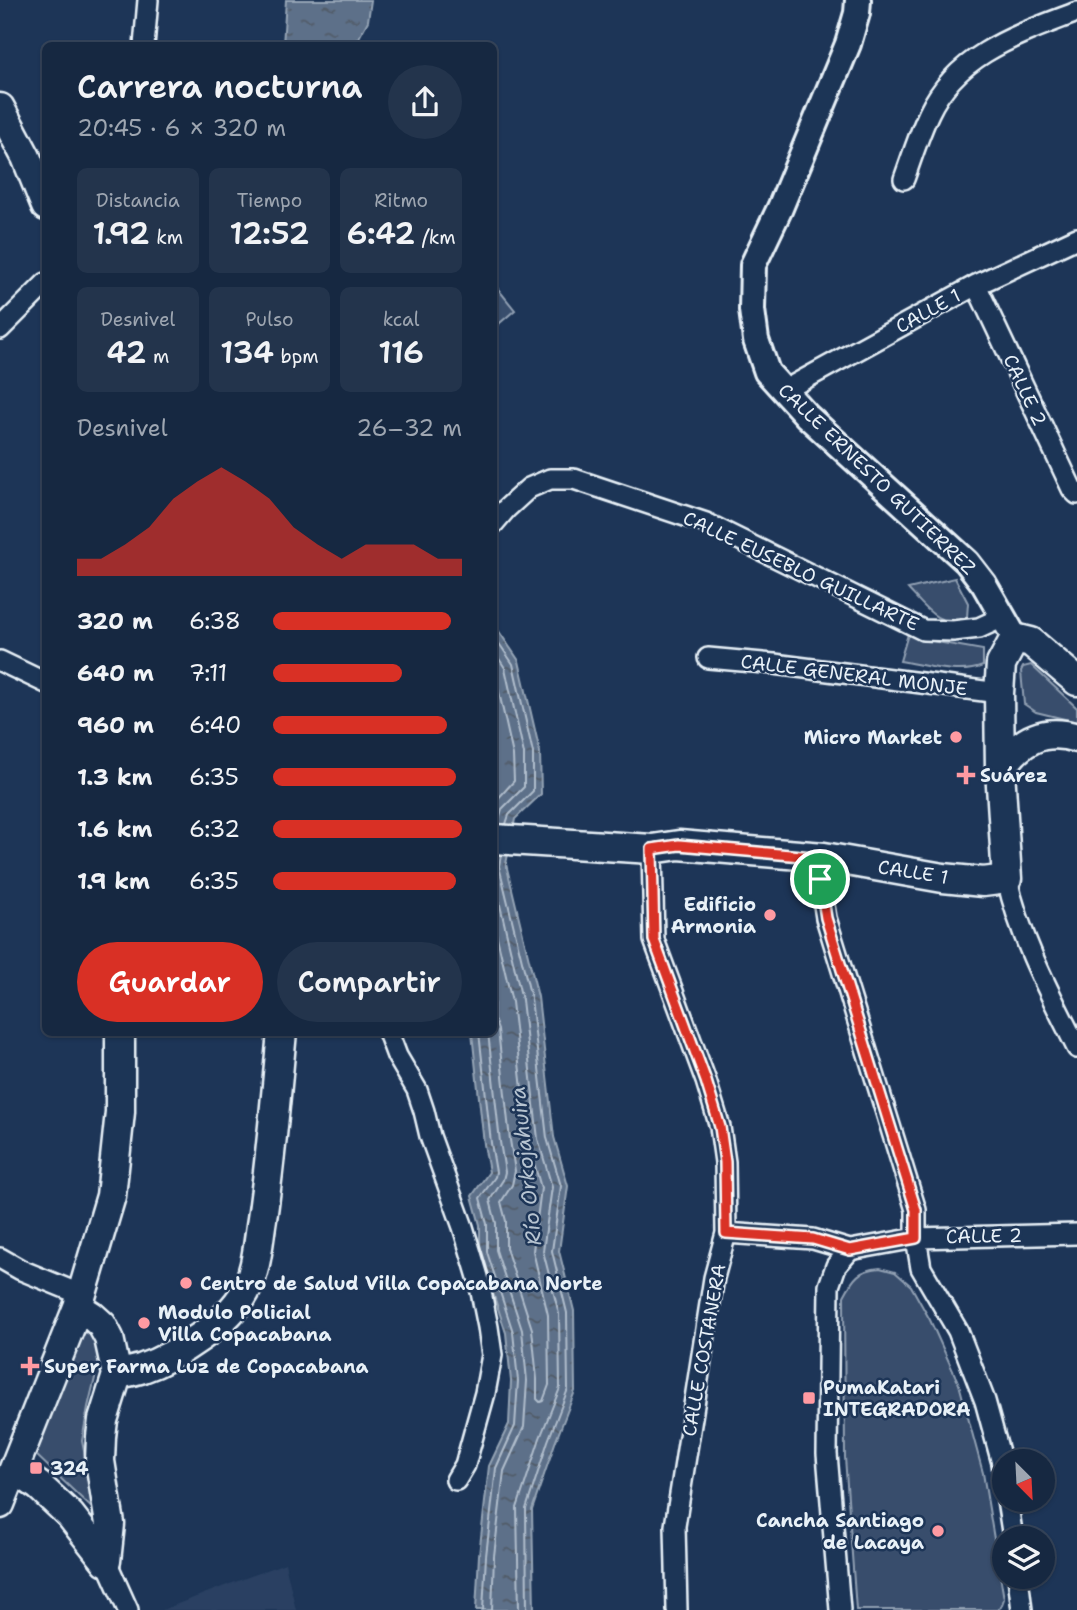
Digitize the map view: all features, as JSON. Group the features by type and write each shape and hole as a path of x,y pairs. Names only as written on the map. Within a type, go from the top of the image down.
{"main road":[{"path":"0,108 26,157 42,196"},
{"path":"1007,879 1000,771 999,693 1001,664 1009,627 1077,681"},
{"path":"1000,771 1010,755 1022,744 1035,738 1050,734 1077,738"},
{"name":"CALLE 1","path":"497,839 652,849 679,845 824,858 943,878 984,882 1007,879"},
{"path":"0,1504 80,1301 110,1196 120,1112 120,1036"},
{"path":"117,1374 145,1368 175,1353 229,1314 245,1292 255,1266 268,1177 282,1036"},
{"path":"80,1301 102,1325 109,1338 117,1374 103,1420 101,1437 100,1461 110,1524 106,1561"},
{"path":"14,1469 39,1486 69,1515 106,1561"}],"street":[{"path":"144,42 148,0"},
{"name":"CALLE ERNESTO GUTIERREZ","path":"858,0 848,44 780,208 753,265 752,310 756,340 767,372 783,391 967,562 984,584 1009,627"},
{"path":"904,179 930,111 949,82 982,54 1012,37 1077,12"},
{"name":"CALLE 1","path":"783,391 976,285 1077,238"},
{"name":"CALLE 2","path":"976,285 1072,489 1077,494"},
{"path":"0,329 42,287"},
{"name":"CALLE EUSEBLO GUILLARTE","path":"497,520 529,488 550,479 574,479 706,523 923,629 953,631 1009,627"},
{"name":"CALLE GENERAL MONJE","path":"708,658 999,693"},
{"path":"0,661 42,681"},
{"name":"CALLE COSTANERA","path":"652,849 654,940 706,1081 720,1127 725,1162 726,1233 714,1278 675,1526 677,1610"},
{"path":"824,858 820,879 826,918 916,1210 916,1238 921,1268 958,1331 985,1401 998,1449"},
{"path":"1007,879 1013,907 1049,992 1077,1048"},
{"path":"390,1036 397,1056 417,1090 478,1277 488,1327 492,1355 485,1393 465,1465 456,1480"},
{"name":"CALLE 2","path":"726,1233 813,1239 850,1250 916,1238 1077,1234"},
{"path":"840,1610 827,1454 829,1286 836,1266 850,1250"},
{"path":"0,1258 80,1301"},
{"path":"106,1561 128,1610"},
{"path":"1020,1589 1023,1610"}],"shaded area":[{"path":"497,288 515,310 497,325"},
{"path":"955,578 968,603 967,617 957,620 948,621 933,615 908,589"},
{"path":"908,634 983,650 983,666 953,670 900,661"},
{"path":"1031,665 1077,708 1077,722 1036,712 1024,704 1021,671 1023,667"},
{"path":"880,1268 895,1272 911,1286 930,1320 959,1384 983,1473 992,1527 992,1589 1002,1589 1004,1599 997,1610 856,1610 845,1457 844,1296 858,1276"},
{"path":"87,1332 97,1338 102,1349 82,1441 96,1512 34,1453 78,1337"},
{"path":"285,1563 296,1610 162,1610"}],"water":[{"path":"286,0 371,0 368,21 357,42 283,42"},
{"name":"Río Orkojahuira","path":"497,628 519,661 540,752 541,794 515,819 506,864 538,997 554,1137 568,1186 559,1251 574,1311 575,1391 532,1510 534,1610 476,1610 489,1466 509,1424 511,1381 506,1333 480,1253 480,1225 472,1196 489,1172 472,1036 497,1036"}],"place":[{"name":"Micro Market","path":"956,737"},
{"name":"Suárez","path":"966,775"},
{"name":"Edificio Armonia","path":"770,915"},
{"name":"Centro de Salud Villa Copacabana Norte","path":"186,1283"},
{"name":"Modulo Policial Villa Copacabana","path":"144,1323"},
{"name":"Super Farma Luz de Copacabana","path":"30,1366"},
{"name":"PumaKatari INTEGRADORA","path":"809,1398"},
{"name":"324","path":"36,1468"},
{"name":"Cancha Santiago de Lacaya","path":"938,1531"}],"route":[{"path":"679,845 824,858 820,879 826,918 916,1210 916,1238 850,1250 813,1239 726,1233 725,1162 720,1127 706,1081 654,940 652,849 679,845"}]}
